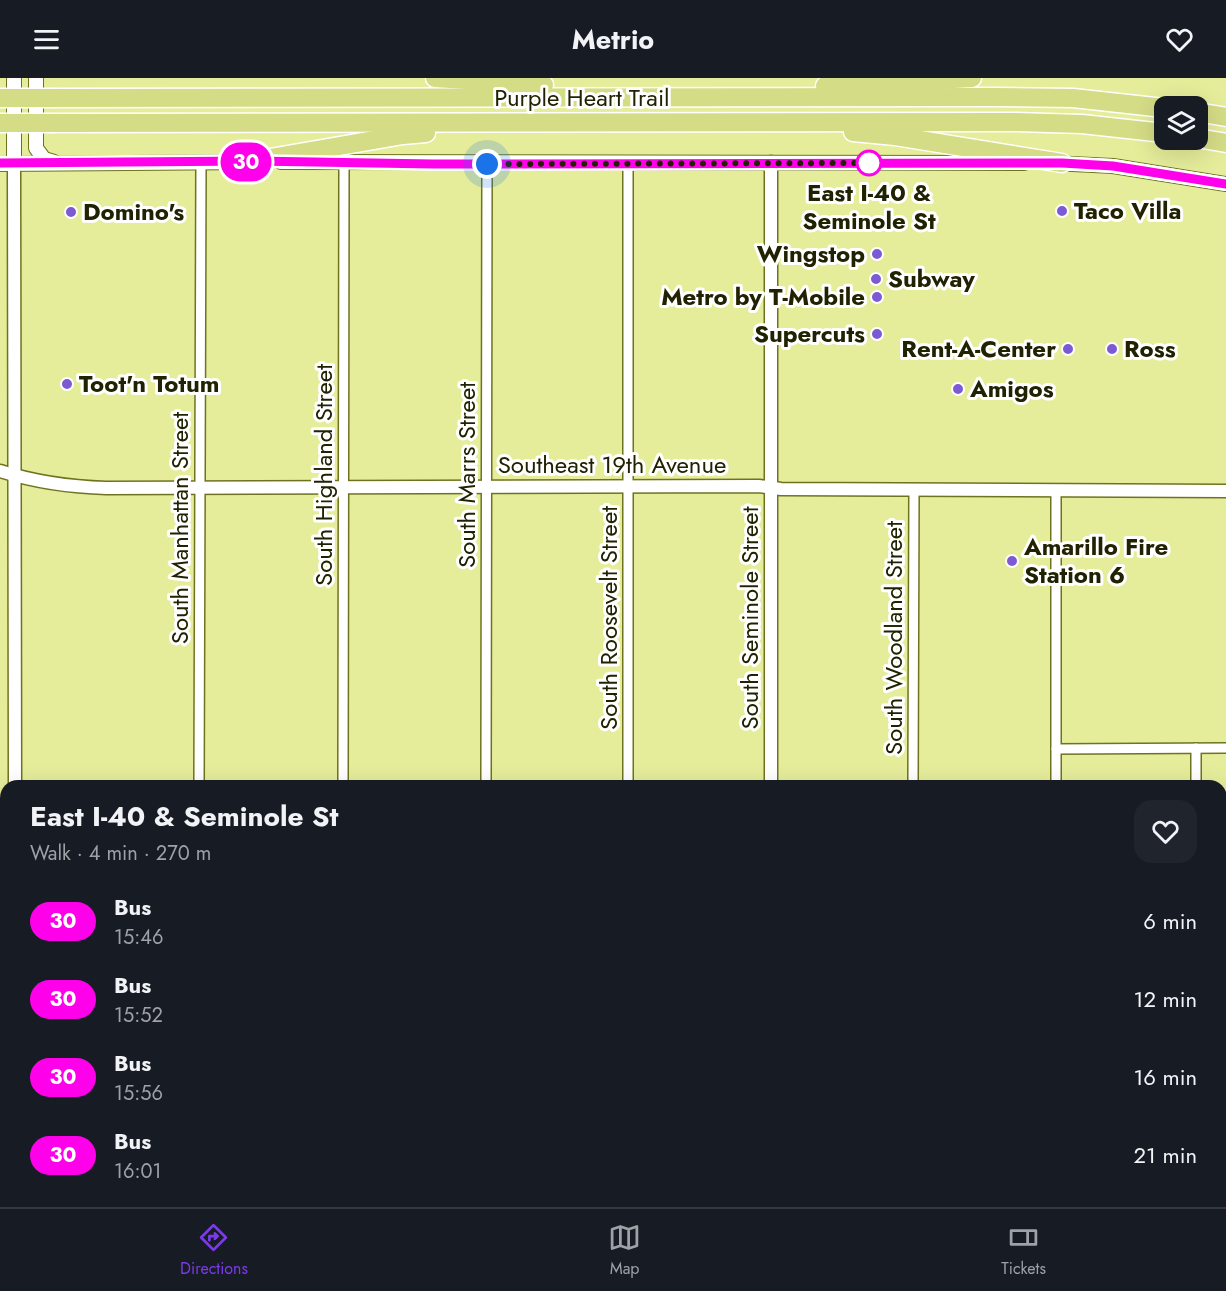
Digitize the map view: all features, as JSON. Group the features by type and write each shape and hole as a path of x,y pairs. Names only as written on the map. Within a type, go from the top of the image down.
{"highway":[{"path":"435,78 543,85 602,96"},
{"path":"751,97 832,85 972,78"},
{"name":"Purple Heart Trail","path":"0,98 602,96 1073,98 1154,107"},
{"path":"1208,114 1226,117"},
{"path":"253,161 403,135 446,132 495,122"},
{"path":"780,122 895,136 1062,163"},
{"name":"Purple Heart Trail","path":"0,123 1014,122 1082,124 1154,133"},
{"path":"1208,140 1226,143"}],"main road":[{"path":"14,78 7,163 253,161 487,164 1062,163 1113,166 1226,184"},
{"path":"36,78 36,148 44,159 58,163"}],"street":[{"name":"South Manhattan Street","path":"199,780 201,162"},
{"name":"South Seminole Street","path":"771,162 771,780"},
{"path":"7,163 16,476 15,780"},
{"name":"South Highland Street","path":"343,780 344,163"},
{"name":"South Roosevelt Street","path":"628,163 628,780"},
{"name":"South Marrs Street","path":"486,780 487,164"},
{"name":"Southeast 19th Avenue","path":"0,471 74,487 759,486 771,488 1226,491"},
{"name":"South Woodland Street","path":"913,780 914,489"},
{"path":"1056,490 1056,780"},
{"path":"1196,748 1196,780"},
{"path":"1056,749 1226,748"}],"bus line":[{"name":"30","path":"0,163 253,161 433,164 1062,163 1113,166 1226,184"}],"place":[{"name":"East I-40 & Seminole St","path":"869,163"},
{"name":"Taco Villa","path":"1062,211"},
{"name":"Domino's","path":"71,212"},
{"name":"Wingstop","path":"877,254"},
{"name":"Subway","path":"876,279"},
{"name":"Metro by T-Mobile","path":"877,297"},
{"name":"Supercuts","path":"877,334"},
{"name":"Rent-A-Center","path":"1068,349"},
{"name":"Ross","path":"1112,349"},
{"name":"Toot'n Totum","path":"67,384"},
{"name":"Amigos","path":"958,389"},
{"name":"Amarillo Fire Station 6","path":"1012,561"}],"route":[{"path":"487,164 869,163"}]}
